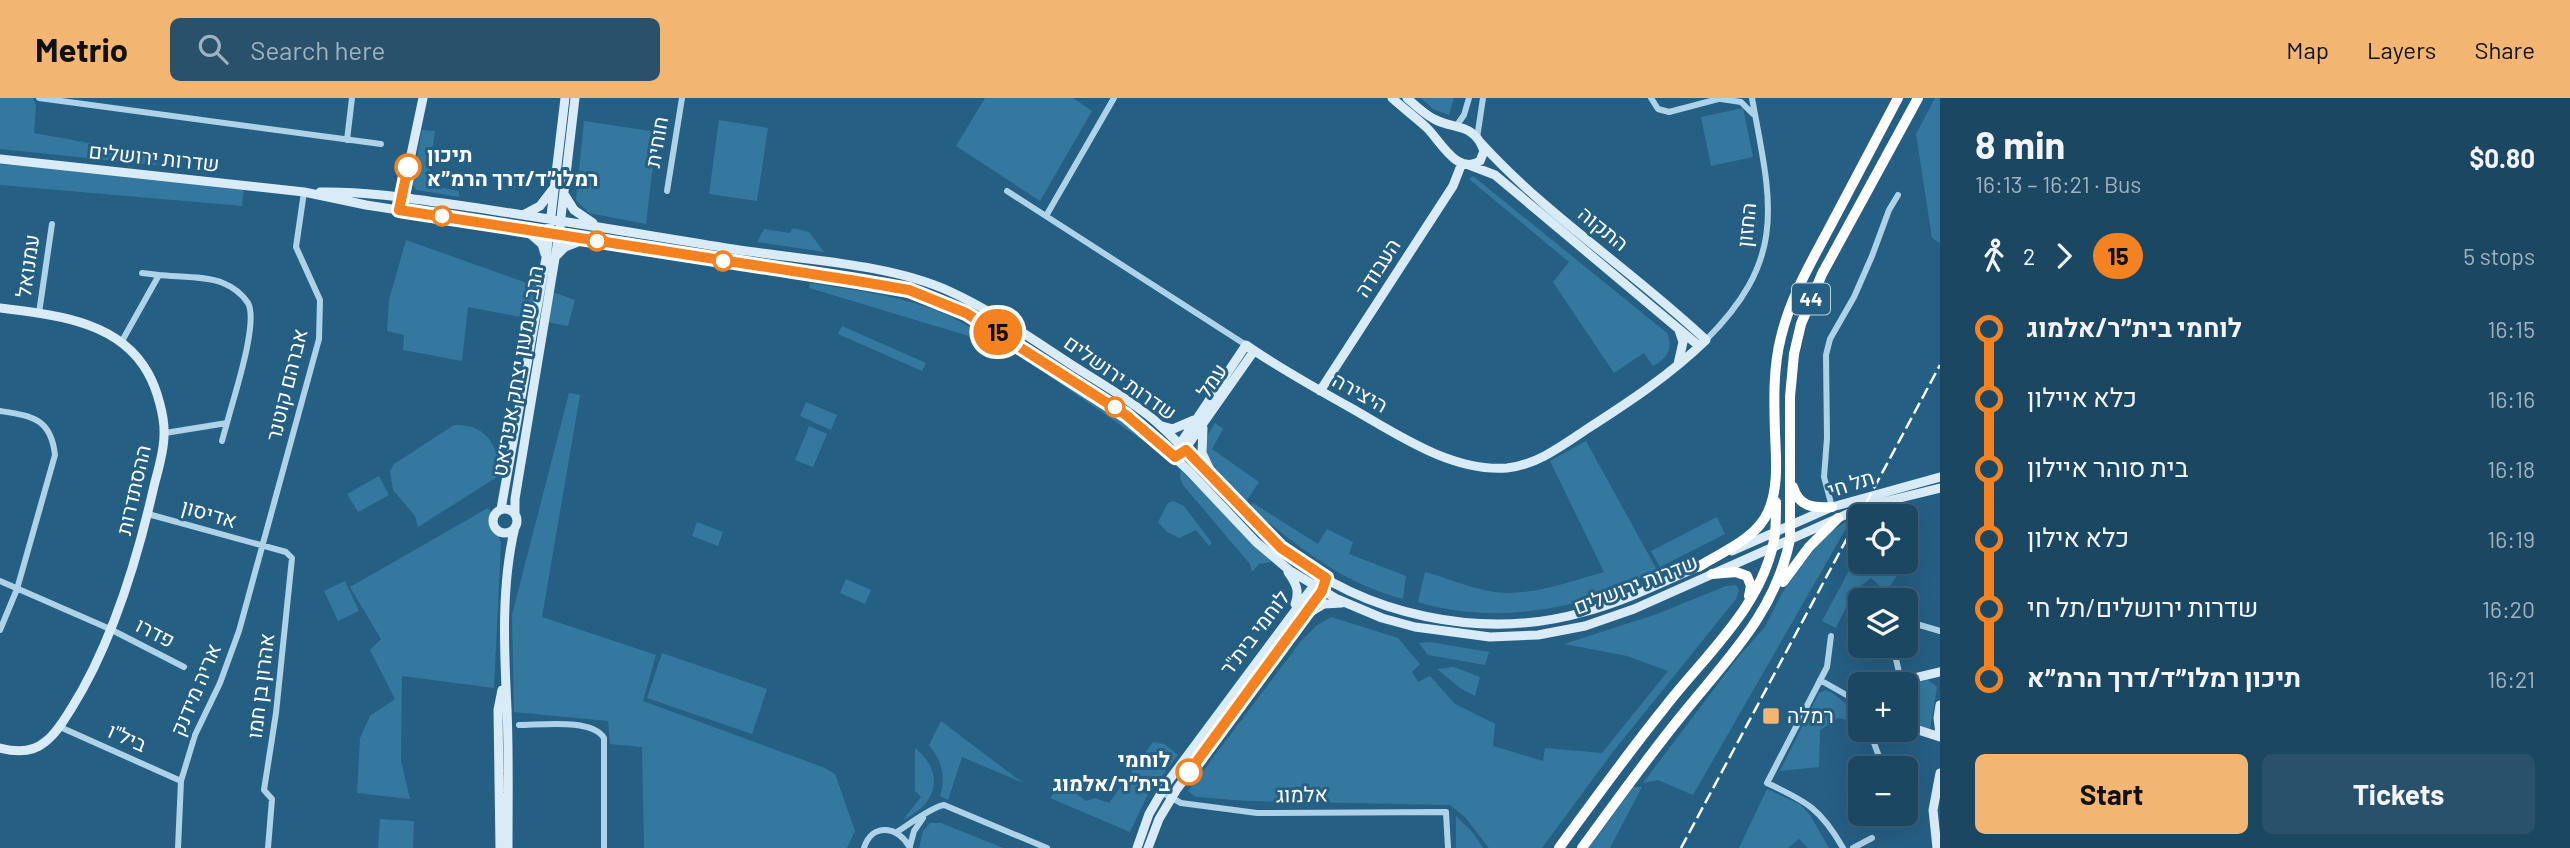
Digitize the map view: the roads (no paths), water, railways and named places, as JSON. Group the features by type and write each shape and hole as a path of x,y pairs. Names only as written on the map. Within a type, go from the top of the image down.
{"highway":[{"name":"44","path":"1559,848 1616,768 1706,660 1756,588 1775,533 1775,380 1781,337 1790,306 1808,266 1898,98"},
{"name":"44","path":"1583,848 1632,779 1715,677 1764,611 1781,576 1791,525 1791,381 1794,354 1805,311 1822,274 1918,98"},
{"path":"1791,469 1797,498 1814,507 1832,507"},
{"path":"1698,567 1745,538 1763,521 1772,501 1776,475"},
{"path":"1764,611 1800,559 1838,518"},
{"path":"1712,574 1735,572 1747,576 1751,586 1745,607"}],"street":[{"path":"39,98 70,100 381,144"},
{"path":"347,139 352,98"},
{"path":"399,210 423,98"},
{"path":"556,220 555,184 565,98"},
{"path":"556,220 564,192 575,98"},
{"name":"חוחית","path":"667,191 682,98"},
{"path":"1046,216 1114,98"},
{"path":"1392,98 1426,127 1450,156 1466,164 1477,164 1482,160 1484,151 1479,140 1467,130 1434,119 1407,98"},
{"path":"1444,148 1444,131 1456,125 1464,116 1469,98"},
{"path":"1479,140 1483,98"},
{"path":"1651,98 1658,109 1669,112 1721,99 1741,102 1751,111 1756,121"},
{"name":"החזון","path":"1703,343 1747,290 1755,276 1767,239 1767,176 1752,98"},
{"name":"התקוה","path":"1479,140 1517,181 1665,302 1703,343"},
{"name":"שדרות ירושלים","path":"0,159 304,192 399,210 866,282 928,296 986,325 1106,401 1144,429 1285,568 1322,591 1396,623 1441,632 1490,637 1538,635 1605,620 1790,539"},
{"name":"התקוה","path":"1466,164 1495,174 1677,325 1703,343"},
{"name":"העבודה","path":"1320,391 1466,164"},
{"path":"521,215 540,206 549,197 555,184"},
{"name":"היצירה","path":"1007,191 1320,391 1443,457 1479,466 1510,468 1537,460 1559,448 1642,393 1703,343"},
{"name":"שדרות ירושלים","path":"304,192 355,192 402,197 859,268 932,284 993,314 1123,397 1183,447 1281,548 1326,578 1399,610 1467,622 1514,624 1558,619 1600,608 1775,533"},
{"name":"אברהם קוטנר","path":"262,547 319,340 320,300 296,247 304,192"},
{"path":"564,192 574,210 601,227"},
{"path":"1832,507 1824,477 1827,438 1826,355 1830,340 1854,297 1898,195"},
{"name":"הרב שמעון יצחק אפריאט","path":"501,509 556,220"},
{"name":"עמנואל","path":"38,313 51,224"},
{"path":"525,229 542,244 550,259 565,247 587,239"},
{"name":"הרב שמעון יצחק אפריאט","path":"515,514 550,259"},
{"path":"142,273 221,282 237,290 249,304 249,340 222,441"},
{"path":"122,341 159,275"},
{"name":"ההסתדרות","path":"0,308 96,326 122,341 148,373 165,433 148,514 131,573 83,690 60,727 46,742 33,749 11,751 0,748"},
{"path":"1677,325 1683,342 1678,365"},
{"name":"עמל","path":"1175,457 1250,348"},
{"path":"0,411 24,414 42,422 54,442 55,455 17,589 0,630"},
{"path":"1159,425 1173,429 1200,421 1202,453 1218,483"},
{"path":"165,433 227,423"},
{"name":"תל חי","path":"1775,533 1832,507 1940,477"},
{"name":"תל חי","path":"1790,539 1863,508 1940,488"},
{"path":"508,557 503,533 496,529 493,522 494,514 501,509 509,509 515,514 517,521 508,557 505,678 508,848"},
{"name":"אדיסון","path":"148,514 262,547"},
{"path":"503,533 515,527"},
{"name":"אריה מידנק","path":"178,848 181,781 195,735 220,683 239,631 262,547"},
{"name":"אהרון בן חמו","path":"262,547 286,552 293,563 276,713 264,790 272,799 268,848"},
{"path":"1285,568 1294,581 1298,594 1292,613"},
{"name":"לוחמי בית\"ר","path":"1137,848 1149,814 1161,792 1312,585 1326,578"},
{"name":"לוחמי בית\"ר","path":"1149,848 1159,819 1171,799 1322,591 1326,578"},
{"name":"פדרו","path":"0,582 110,629 184,667"},
{"path":"1300,621 1324,604 1345,603 1360,608"},
{"path":"1918,625 1940,631"},
{"path":"1831,636 1827,667 1767,783 1804,800 1823,818 1843,848"},
{"path":"1918,678 1940,672"},
{"path":"1926,676 1937,679 1940,683"},
{"path":"500,848 498,710 505,678"},
{"path":"1821,680 1848,694"},
{"path":"1918,729 1940,735 1940,705"},
{"path":"519,725 585,726 601,733 604,738 604,848"},
{"name":"ביל\"ו","path":"60,727 181,781"},
{"path":"1937,848 1933,810 1940,773"},
{"name":"אלמוג","path":"1161,792 1171,799 1190,804 1257,813 1446,812 1448,848"},
{"path":"910,848 914,831 926,814 931,808 944,805 1048,848"},
{"path":"897,832 926,814"},
{"path":"864,848 866,841 875,832 888,829 905,838 910,848"},
{"path":"1853,848 1872,838"}],"railway":[{"path":"1681,848 1940,365"}],"place":[{"name":"תיכון רמלו״ד/דרך הרמ״א","path":"408,167"},
{"name":"רמלה","path":"1771,716"},
{"name":"לוחמי בית״ר/אלמוג","path":"1189,772"}]}
